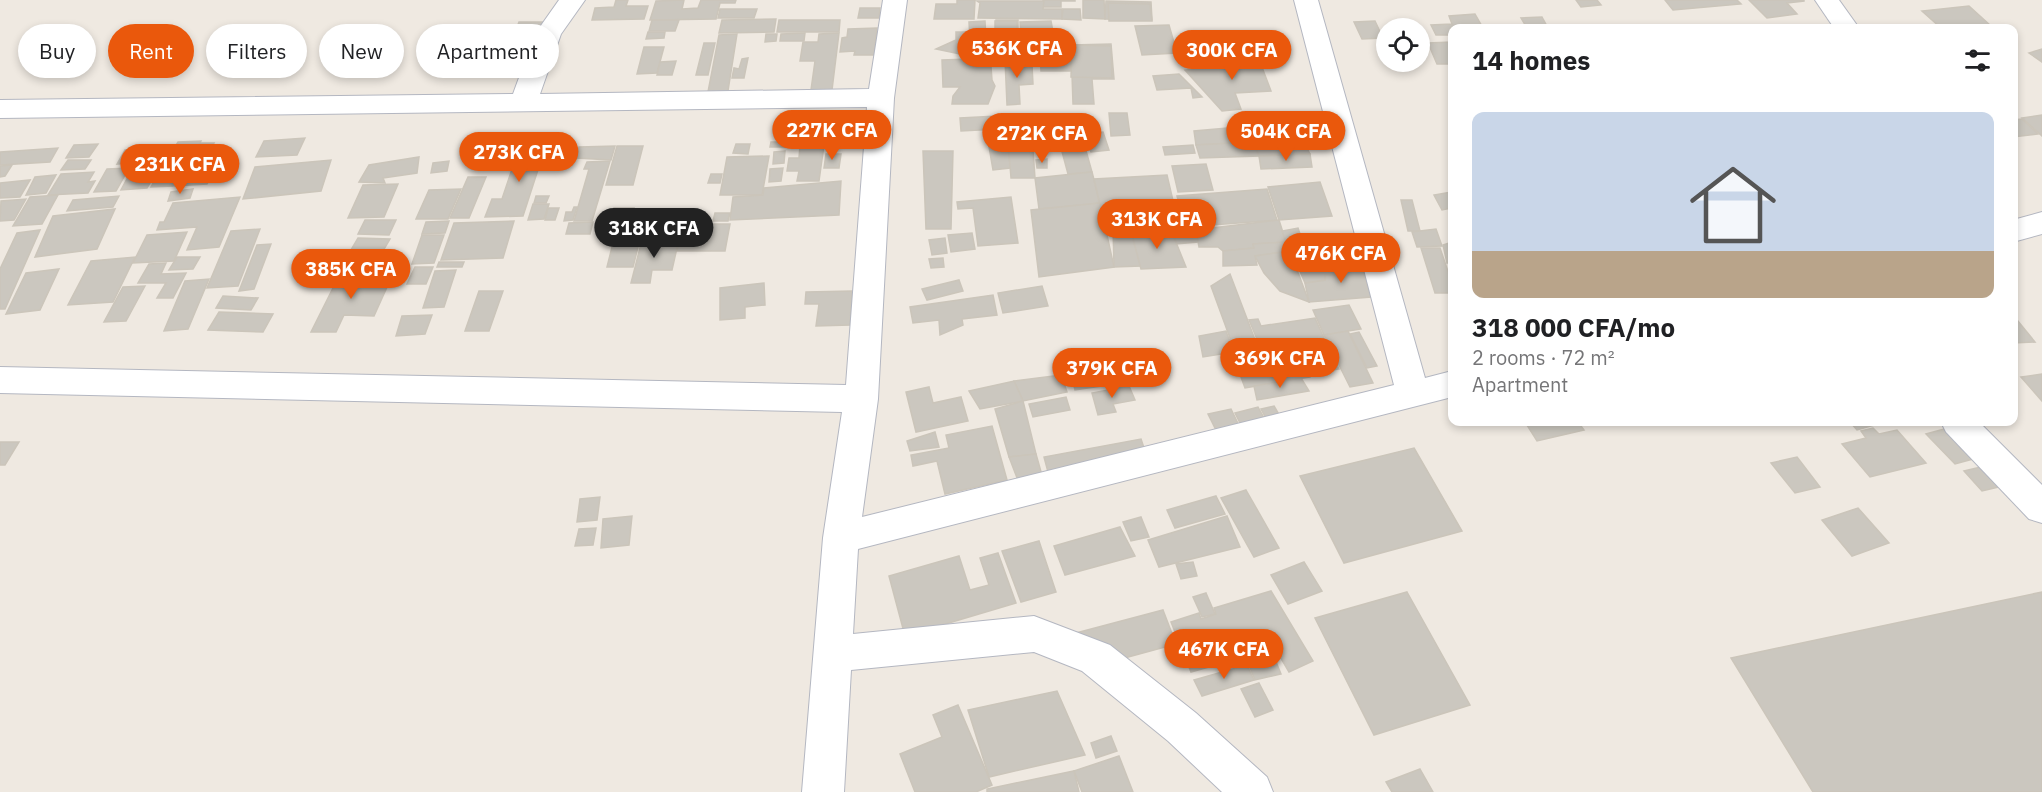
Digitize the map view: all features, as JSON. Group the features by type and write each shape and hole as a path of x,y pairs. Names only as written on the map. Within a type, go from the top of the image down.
{"street":[{"path":"523,104 549,34 566,6 573,0"},
{"path":"823,792 841,538 861,399 881,98 895,0"},
{"path":"1306,0 1413,394"},
{"path":"1827,0 1843,24"},
{"path":"0,109 246,104 523,104 881,98"},
{"path":"2018,230 2042,223"},
{"path":"0,380 861,399"},
{"path":"841,538 1448,385"},
{"path":"1962,426 2042,508"},
{"path":"833,654 1034,634 1096,658 1182,727 1252,792"}],"building":[{"path":"616,0 628,0 626,6 648,6 644,19 592,20 595,8 614,7"},
{"path":"684,0 682,9 698,8 701,0 736,0 735,3 720,3 716,19 650,20 656,1"},
{"path":"957,0 975,0 974,19 934,19 936,4 957,4"},
{"path":"1043,0 1075,1 1061,1 1061,7 1043,7"},
{"path":"1083,0 1104,0 1105,19 1083,18"},
{"path":"1576,0 1597,0 1601,5 1581,7"},
{"path":"1665,0 1737,0 1741,4 1673,10"},
{"path":"1749,0 1804,1 1787,3 1797,14 1767,18"},
{"path":"977,1 1044,1 1043,9 1062,9 1062,19 978,18 980,3"},
{"path":"1106,1 1151,2 1152,20 1105,19"},
{"path":"1108,3 1150,4 1152,21 1109,21"},
{"path":"1969,6 1989,24 1937,24 1922,11"},
{"path":"860,8 880,8 879,18 858,18"},
{"path":"720,9 757,9 754,18 718,18"},
{"path":"1063,9 1080,9 1081,20 1062,19"},
{"path":"1475,14 1481,24 1452,24 1449,16"},
{"path":"1542,17 1546,24 1525,24 1521,18"},
{"path":"776,19 774,32 719,33 722,20"},
{"path":"652,20 679,20 675,31 649,31"},
{"path":"779,20 840,20 839,32 777,32"},
{"path":"996,20 1018,20 1018,44 995,44"},
{"path":"985,21 986,40 970,41 969,22"},
{"path":"995,21 1017,21 1016,45 995,45"},
{"path":"1051,21 1053,32 1021,33 1020,22"},
{"path":"1375,21 1376,38 1362,39 1354,22"},
{"path":"519,22 543,22 542,24 518,24"},
{"path":"1448,24 1448,35 1436,35 1431,25"},
{"path":"1169,25 1177,53 1142,55 1135,26"},
{"path":"877,28 874,55 854,55 855,51 840,52 842,38 847,37 848,29"},
{"path":"648,32 665,32 664,38 646,39"},
{"path":"956,32 967,32 967,44 976,44 979,51 960,54 936,49 956,40"},
{"path":"805,33 804,41 780,41 781,34"},
{"path":"839,33 832,90 811,90 815,61 800,61 803,42 818,42 819,34"},
{"path":"737,34 727,97 707,97 719,35"},
{"path":"766,34 777,34 776,41 765,42"},
{"path":"1212,37 1215,48 1180,50 1177,38"},
{"path":"1448,42 1448,64 1437,64 1430,43"},
{"path":"704,43 715,43 708,75 696,75"},
{"path":"1111,44 1114,79 1092,79 1094,104 1073,104 1071,45"},
{"path":"1072,45 1111,46 1112,78 1071,77"},
{"path":"644,47 664,47 657,73 637,74"},
{"path":"2042,49 2042,62 2029,53"},
{"path":"1040,51 1069,51 1071,71 1041,71"},
{"path":"990,53 992,80 995,86 988,104 952,104 953,96 960,87 943,87 942,60 969,59 968,54"},
{"path":"1257,54 1271,91 1235,93 1241,109 1222,111 1185,70 1234,66 1230,56"},
{"path":"748,58 744,78 732,78 734,68 739,69 742,59"},
{"path":"1016,58 1021,65 1032,65 1033,84 1019,85 1020,104 1007,105 1005,59"},
{"path":"676,61 672,75 657,75 660,62"},
{"path":"1179,74 1202,97 1193,98 1191,88 1157,90 1153,76"},
{"path":"1109,113 1127,113 1130,135 1111,136"},
{"path":"2042,115 2042,136 2022,118"},
{"path":"997,116 998,129 961,131 960,118"},
{"path":"2018,119 2022,119 2038,134 2018,136"},
{"path":"1250,126 1253,142 1196,145 1194,131"},
{"path":"1007,131 1010,168 993,170 987,135"},
{"path":"1103,132 1109,150 1091,152 1085,134"},
{"path":"1032,137 1035,178 1011,178 1008,140"},
{"path":"1301,137 1310,154 1259,156 1253,142"},
{"path":"305,138 297,155 256,157 264,141"},
{"path":"804,138 823,138 822,143 803,143"},
{"path":"201,141 195,153 171,154 178,142"},
{"path":"771,142 797,142 796,147 770,147"},
{"path":"1253,142 1259,156 1200,158 1196,145"},
{"path":"201,143 214,143 206,157 194,157"},
{"path":"98,144 89,157 66,158 74,145"},
{"path":"736,144 750,144 748,154 733,153"},
{"path":"520,145 546,145 523,216 485,217 492,199 502,199"},
{"path":"800,145 824,145 819,181 797,181 799,171 787,171 789,158 799,158"},
{"path":"1193,145 1195,153 1165,155 1163,147"},
{"path":"615,146 611,160 576,158 579,147"},
{"path":"617,146 643,146 633,185 606,185"},
{"path":"1085,147 1092,172 1068,174 1061,148"},
{"path":"58,148 50,162 0,165 0,152"},
{"path":"136,149 128,163 117,164 125,150"},
{"path":"138,149 155,149 149,159 132,159"},
{"path":"785,151 784,163 773,164 774,152"},
{"path":"923,151 953,151 951,229 926,229"},
{"path":"826,154 841,154 839,168 824,168"},
{"path":"1310,154 1312,167 1261,169 1259,156"},
{"path":"769,156 762,195 720,195 727,157"},
{"path":"419,157 417,173 383,178 385,183 359,182 369,165"},
{"path":"1047,159 1047,168 1037,168 1036,160"},
{"path":"68,160 91,160 85,169 61,170"},
{"path":"331,160 321,191 243,199 255,167"},
{"path":"449,161 447,171 431,173 433,163"},
{"path":"610,161 592,221 574,221 589,169 584,169 587,162"},
{"path":"209,162 203,172 182,173 188,163"},
{"path":"1206,164 1213,190 1178,192 1172,166"},
{"path":"12,165 5,176 0,177 0,166"},
{"path":"129,168 116,191 94,192 107,169"},
{"path":"783,168 781,181 769,182 770,169"},
{"path":"94,172 88,182 95,181 88,193 48,195 61,174"},
{"path":"1092,172 1100,203 1039,209 1035,178"},
{"path":"180,173 173,186 151,187 158,175"},
{"path":"213,173 207,184 175,186 181,175"},
{"path":"711,174 722,174 720,183 708,183"},
{"path":"56,175 46,193 26,195 35,177"},
{"path":"1167,175 1178,222 1113,227 1102,214 1094,179"},
{"path":"154,176 147,188 121,190 128,177"},
{"path":"468,177 486,177 469,218 450,218"},
{"path":"30,180 20,197 0,198 0,183"},
{"path":"841,181 839,215 730,220 733,197 763,195 764,188"},
{"path":"1320,182 1332,216 1279,220 1268,187"},
{"path":"398,184 384,217 348,218 363,185"},
{"path":"193,189 190,198 168,201 171,192"},
{"path":"461,189 448,219 416,219 429,190"},
{"path":"1267,189 1277,220 1185,227 1177,196"},
{"path":"1448,193 1448,209 1442,210 1434,195"},
{"path":"58,195 42,224 13,226 30,197"},
{"path":"119,196 113,207 67,211 73,200"},
{"path":"536,196 549,196 546,203 534,203"},
{"path":"240,197 219,247 187,250 197,227 157,230 160,222 164,222 173,203"},
{"path":"1011,197 1018,243 978,246 973,208 958,209 957,202"},
{"path":"26,199 14,220 0,221 1,201"},
{"path":"1401,200 1412,200 1420,231 1408,231"},
{"path":"1100,203 1114,267 1039,277 1031,210"},
{"path":"533,204 549,204 544,219 528,220"},
{"path":"574,207 577,207 573,220 564,221 566,212 572,212"},
{"path":"548,208 559,208 555,220 545,220"},
{"path":"614,208 634,208 631,219 611,220"},
{"path":"115,209 97,249 35,257 53,216"},
{"path":"715,213 730,213 728,221 713,221"},
{"path":"365,220 396,220 389,235 358,234"},
{"path":"1279,220 1286,242 1253,244 1254,248 1223,251 1218,247 1199,247 1196,230"},
{"path":"449,221 445,233 422,234 426,222"},
{"path":"514,221 503,258 441,260 454,223"},
{"path":"593,222 590,234 566,234 569,223"},
{"path":"649,222 665,222 662,236 646,237"},
{"path":"611,223 644,223 633,267 607,267 615,235 608,235"},
{"path":"670,224 730,224 725,251 677,251 680,238 667,237"},
{"path":"1113,227 1131,231 1141,266 1114,267"},
{"path":"1298,228 1309,261 1296,262 1290,251 1255,256 1257,265 1223,266 1223,251 1254,248 1253,244 1286,242 1282,231"},
{"path":"260,229 238,286 207,288 231,231"},
{"path":"1436,229 1442,246 1417,247 1412,232"},
{"path":"40,230 5,309 0,309 0,269 17,233"},
{"path":"1171,230 1196,230 1198,242 1176,244"},
{"path":"1171,230 1186,267 1141,269 1131,231"},
{"path":"187,232 174,261 133,263 147,235"},
{"path":"972,233 975,249 951,252 948,235"},
{"path":"422,235 444,235 434,263 412,264"},
{"path":"358,238 390,239 380,256 348,255"},
{"path":"945,238 947,253 932,255 929,240"},
{"path":"679,239 672,270 652,270 650,283 631,283 642,240"},
{"path":"1448,243 1448,263 1447,263 1443,245"},
{"path":"271,244 254,289 239,291 257,245"},
{"path":"1421,248 1440,248 1448,271 1448,293 1435,293"},
{"path":"1290,251 1309,302 1280,291 1264,273 1255,256"},
{"path":"135,257 113,302 68,305 91,261"},
{"path":"177,257 200,257 193,269 169,270"},
{"path":"943,258 944,267 931,268 929,259"},
{"path":"1342,258 1359,259 1371,297 1309,302 1305,283 1325,280 1325,275 1343,276"},
{"path":"1342,258 1343,276 1325,275 1325,280 1305,283 1296,262"},
{"path":"439,262 464,262 462,267 437,267"},
{"path":"166,263 161,274 186,273 173,298 157,298 166,283 138,283 149,264"},
{"path":"415,267 433,267 426,284 407,284"},
{"path":"59,269 40,310 6,314 26,273"},
{"path":"456,270 444,307 423,308 435,271"},
{"path":"1230,274 1262,358 1238,360 1211,286"},
{"path":"339,276 392,276 374,316 344,315 336,332 311,332"},
{"path":"209,279 188,329 164,331 185,281"},
{"path":"959,280 963,291 927,300 922,289"},
{"path":"764,283 765,305 745,307 745,318 720,320 720,288"},
{"path":"145,286 126,321 104,322 123,287"},
{"path":"1042,286 1048,306 1003,313 998,293"},
{"path":"479,291 503,291 489,331 465,331"},
{"path":"852,291 850,325 816,326 819,304 805,304 806,292"},
{"path":"993,295 997,315 962,319 963,325 940,335 939,320 913,323 910,307"},
{"path":"223,296 258,298 251,310 216,308"},
{"path":"1349,305 1361,329 1324,335 1313,310"},
{"path":"219,312 273,314 263,332 208,330"},
{"path":"432,315 425,334 396,336 402,316"},
{"path":"1315,318 1328,347 1264,356 1249,320 1258,319 1261,326"},
{"path":"2018,321 2035,342 2018,343"},
{"path":"1226,331 1234,352 1203,357 1199,336"},
{"path":"1348,331 1373,383 1350,387 1324,335"},
{"path":"1359,332 1377,366 1367,368 1350,334"},
{"path":"1329,349 1339,369 1309,374 1299,353"},
{"path":"1299,357 1310,377 1245,388 1237,366"},
{"path":"1144,359 1150,379 1075,390 1070,370"},
{"path":"2042,374 2042,401 2021,377"},
{"path":"1061,375 1067,392 1023,401 1014,381"},
{"path":"1301,378 1309,391 1257,400 1254,386"},
{"path":"1014,381 1023,401 980,409 969,391"},
{"path":"1129,386 1135,400 1113,404 1116,412 1098,415 1092,393"},
{"path":"929,387 933,403 961,397 968,421 916,432 906,392"},
{"path":"1066,397 1070,410 1033,417 1029,404"},
{"path":"1023,401 1036,454 1009,457 995,409"},
{"path":"1274,406 1284,423 1271,427 1261,409"},
{"path":"1258,407 1269,427 1245,433 1235,413"},
{"path":"1231,409 1243,434 1221,440 1208,414"},
{"path":"992,426 1007,480 945,494 937,461 913,466 911,455 949,448 946,435"},
{"path":"1528,426 1581,426 1584,430 1537,441"},
{"path":"1854,426 1871,426 1857,430"},
{"path":"1955,426 1984,456 1955,464 1926,434"},
{"path":"1873,428 1879,434 1897,430 1926,463 1870,477 1842,444 1866,438 1861,431"},
{"path":"935,432 939,447 910,451 907,441"},
{"path":"1141,439 1146,454 1048,472 1044,457"},
{"path":"0,442 19,442 5,465 0,465"},
{"path":"1414,448 1462,531 1344,563 1300,476"},
{"path":"1036,454 1043,479 1019,483 1009,457"},
{"path":"1797,457 1820,487 1795,493 1771,463"},
{"path":"1989,465 2007,485 1982,491 1964,471"},
{"path":"1246,490 1279,548 1254,557 1221,498"},
{"path":"1216,496 1225,514 1175,528 1167,510"},
{"path":"600,497 597,520 577,522 580,499"},
{"path":"1858,508 1889,543 1852,556 1822,520"},
{"path":"632,516 629,545 601,548 603,519"},
{"path":"1227,516 1240,547 1159,567 1148,540"},
{"path":"1141,517 1149,537 1131,541 1123,522"},
{"path":"1120,527 1135,556 1065,575 1054,546"},
{"path":"596,528 593,545 575,546 579,529"},
{"path":"1039,541 1056,592 1021,602 1002,551"},
{"path":"998,553 1016,603 905,636 889,576 959,556 970,590 989,585 980,558"},
{"path":"1193,562 1197,576 1181,579 1176,564"},
{"path":"1304,562 1322,591 1288,604 1271,575"},
{"path":"1271,591 1313,661 1289,672 1275,648 1191,672 1171,622 1199,613 1201,619 1216,614 1214,608"},
{"path":"1407,592 1470,705 1374,735 1315,618"},
{"path":"2042,592 2042,792 1813,792 1731,658"},
{"path":"1206,593 1215,614 1202,617 1193,597"},
{"path":"1163,610 1176,644 1084,669 1072,634"},
{"path":"1274,657 1281,674 1255,680 1248,663"},
{"path":"1247,665 1254,680 1202,696 1194,680"},
{"path":"1259,683 1273,710 1255,717 1241,689"},
{"path":"1057,691 1085,755 989,777 968,710"},
{"path":"958,705 992,785 976,792 915,792 900,754 942,737 933,715"},
{"path":"1111,736 1117,751 1096,758 1091,743"},
{"path":"1119,756 1133,792 1082,792 1074,771"},
{"path":"1420,769 1433,792 1392,792 1386,782"},
{"path":"1074,771 1079,792 987,792 987,789"}]}
